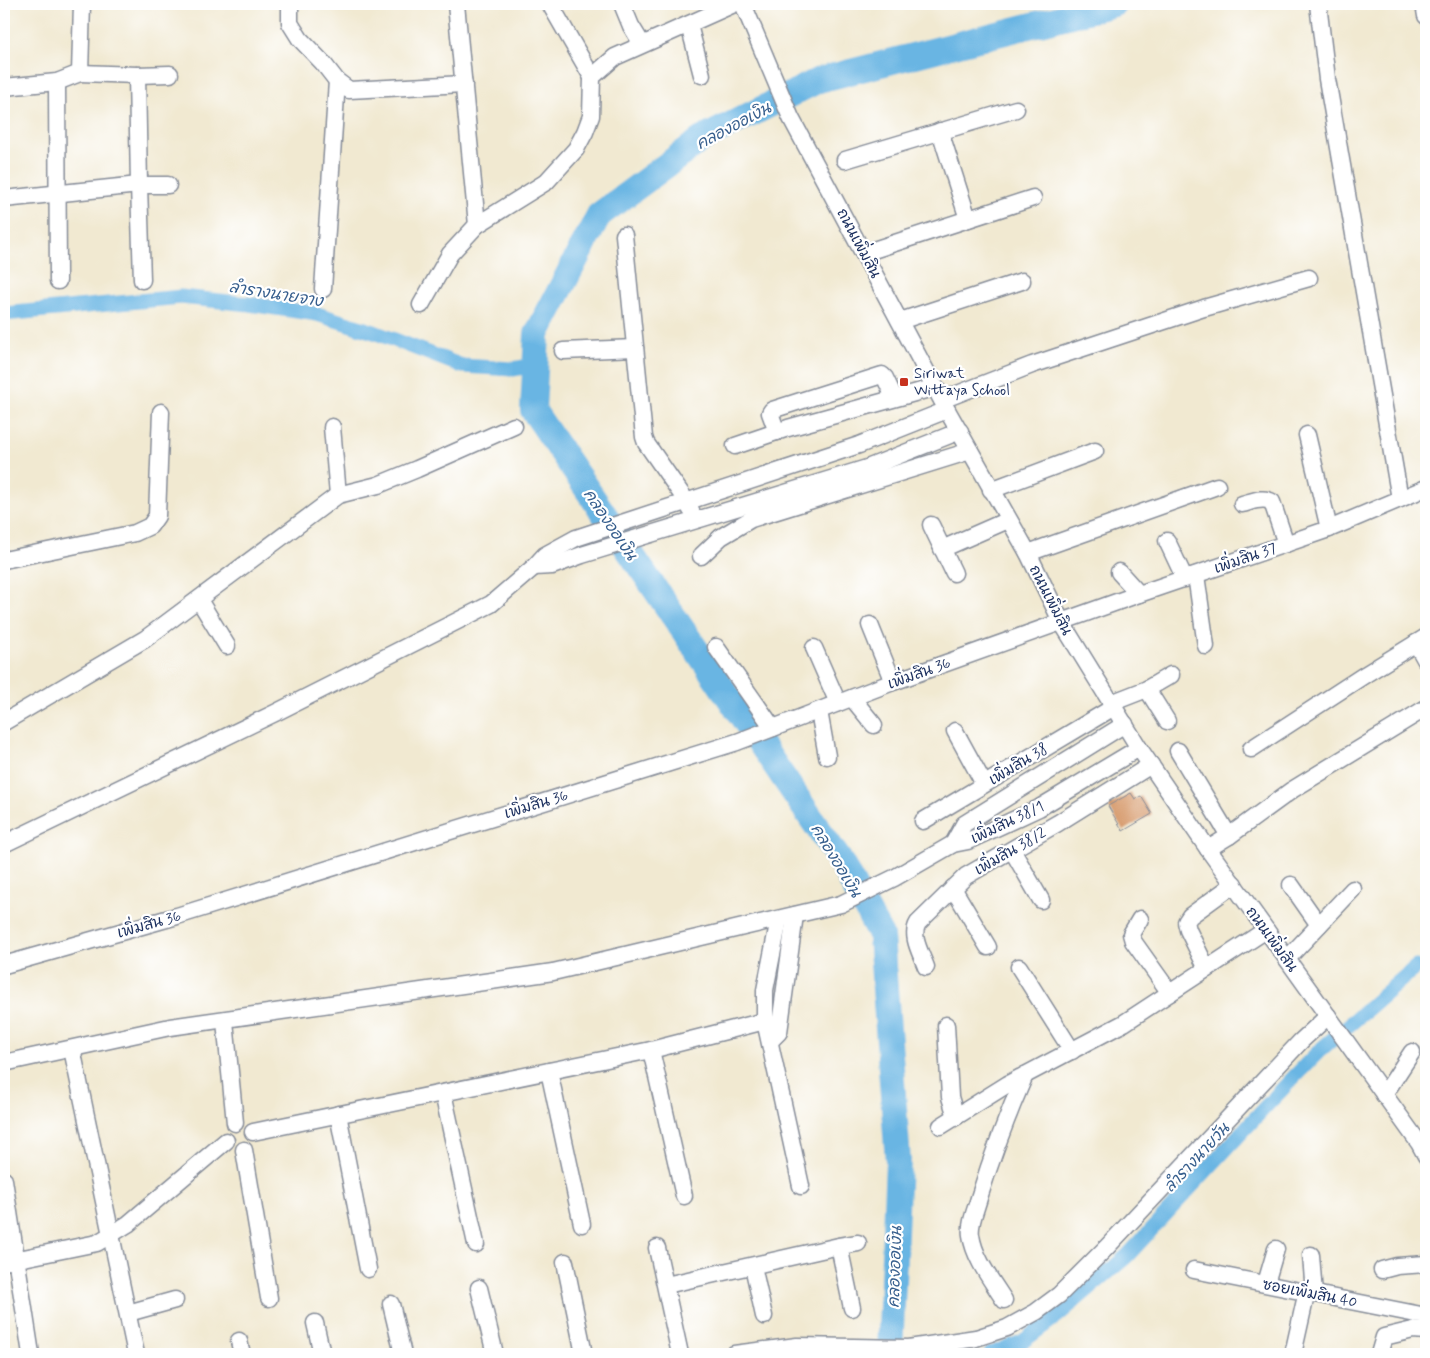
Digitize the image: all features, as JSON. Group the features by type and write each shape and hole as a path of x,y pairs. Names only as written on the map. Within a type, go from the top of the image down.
{"street":[{"path":"80,73 82,4"},
{"path":"290,4 290,24 337,81 349,90 464,84"},
{"path":"456,4 477,225"},
{"path":"421,305 450,254 477,225 546,182 576,149 585,132 591,116 592,77 550,4"},
{"path":"622,4 630,26 642,44"},
{"path":"592,77 615,57 734,4"},
{"name":"ถนนเพิ่มสิน","path":"743,4 791,118 970,451 1028,553 1062,623 1139,748 1266,930 1419,1143 1426,1156"},
{"path":"1318,4 1327,79 1400,499"},
{"path":"1424,4 1426,16"},
{"path":"689,25 702,74"},
{"path":"4,88 57,82 80,73 170,74"},
{"path":"137,75 142,280"},
{"path":"323,289 337,81"},
{"path":"57,82 58,281"},
{"path":"845,160 1016,110"},
{"path":"940,131 968,219"},
{"path":"4,199 139,185 168,185"},
{"path":"864,253 1034,198"},
{"path":"624,235 646,443 687,502 696,521"},
{"path":"4,844 274,713 491,604 545,555 576,538 859,445 942,399 1032,365 1204,308 1309,278"},
{"path":"900,321 1022,281"},
{"path":"563,351 635,348"},
{"path":"776,432 770,413 772,410 882,375 894,397"},
{"path":"735,446 894,397 942,399"},
{"path":"4,560 135,534 150,526 157,516 158,510 161,412"},
{"path":"4,722 145,639 338,495 378,485 514,426"},
{"path":"332,427 338,495"},
{"path":"534,567 552,566 582,555 867,468 960,431"},
{"path":"1307,435 1330,529"},
{"path":"701,556 720,537 751,519 970,451"},
{"path":"992,490 1094,451"},
{"path":"1028,553 1216,486"},
{"name":"เพิ่มสิน 37","path":"1062,623 1138,594 1330,529 1426,488"},
{"path":"1242,504 1263,499 1268,499 1272,502 1286,544"},
{"path":"942,549 1008,520"},
{"path":"931,525 954,573"},
{"path":"1167,541 1191,577 1206,646"},
{"path":"1119,572 1138,594"},
{"path":"199,600 227,646"},
{"name":"เพิ่มสิน 36","path":"4,965 177,916 737,742 893,682 1062,623"},
{"path":"870,625 893,682"},
{"path":"1251,749 1421,640 1426,661"},
{"path":"716,647 771,729"},
{"path":"814,648 845,700 874,725"},
{"name":"เพิ่มสิน 38","path":"923,821 1112,705 1148,689 1171,675"},
{"path":"1148,689 1166,721"},
{"path":"1208,848 1229,836 1292,790 1426,708"},
{"path":"819,711 827,756"},
{"name":"เพิ่มสิน 38/1","path":"953,844 964,824 1125,724"},
{"path":"955,731 984,784"},
{"name":"เพิ่มสิน 38/1","path":"953,844 968,841 1039,808 1139,748"},
{"path":"1178,751 1229,836"},
{"name":"เพิ่มสิน 38/2","path":"926,967 914,929 966,876 1151,765"},
{"path":"1000,801 1010,821"},
{"path":"4,1063 170,1027 553,972 841,904 894,878 953,844"},
{"path":"1012,850 1041,900"},
{"path":"1207,969 1186,922 1190,916 1234,884"},
{"path":"1291,886 1319,925"},
{"path":"953,888 988,947"},
{"path":"1287,959 1353,890"},
{"path":"787,917 766,990 765,1021 801,1186"},
{"path":"770,1041 779,1032 787,917"},
{"path":"1140,919 1130,934 1170,993"},
{"path":"941,1126 1024,1075 1124,1023 1266,930"},
{"path":"1020,967 1072,1051"},
{"path":"224,1020 235,1123"},
{"path":"253,1132 651,1050 765,1021"},
{"path":"946,1025 950,1097 956,1117"},
{"path":"734,1354 797,1346 909,1348 976,1338 1007,1328 1036,1312 1059,1294 1106,1248 1301,1041 1336,1027"},
{"path":"72,1049 136,1354"},
{"path":"651,1050 684,1196"},
{"path":"1384,1095 1412,1052"},
{"path":"549,1071 582,1224"},
{"path":"1004,1300 977,1255 970,1234 989,1166 1024,1075"},
{"path":"443,1093 476,1244"},
{"path":"338,1114 368,1269"},
{"path":"235,1123 246,1124 253,1132 252,1143 244,1150 233,1150 226,1141 226,1130 235,1123"},
{"path":"11,1261 97,1243 128,1224 226,1141"},
{"path":"244,1150 269,1298"},
{"path":"4,1180 11,1261 31,1354"},
{"path":"666,1285 858,1243"},
{"path":"839,1246 852,1308"},
{"path":"657,1248 680,1354"},
{"path":"1266,1284 1276,1249"},
{"path":"1293,1354 1310,1292 1311,1255"},
{"path":"565,1262 584,1354"},
{"path":"1382,1270 1397,1266 1426,1264"},
{"path":"753,1266 764,1316"},
{"name":"ซอยเพิ่มสิน 40","path":"1194,1270 1426,1316"},
{"path":"479,1288 495,1354"},
{"path":"128,1313 175,1300"},
{"path":"391,1304 404,1354"},
{"path":"315,1324 322,1354"},
{"path":"1379,1354 1384,1337 1413,1330 1426,1331"}],"building":[{"path":"1131,793 1135,799 1141,796 1152,814 1123,831 1108,806"}],"waterway":[{"name":"คลองออเงิน","path":"890,1354 898,1161 881,936 839,859 533,410 537,334 599,215 702,139 819,80 1114,4"},
{"name":"ลำรางนายจาง","path":"4,314 181,297 317,314 374,332 462,366 513,369 535,365"},
{"name":"ลำรางนายวัน","path":"991,1354 1022,1342 1057,1316 1127,1256 1319,1051 1416,967"}],"place":[{"name":"Siriwat Wittaya School","path":"904,382"}]}
